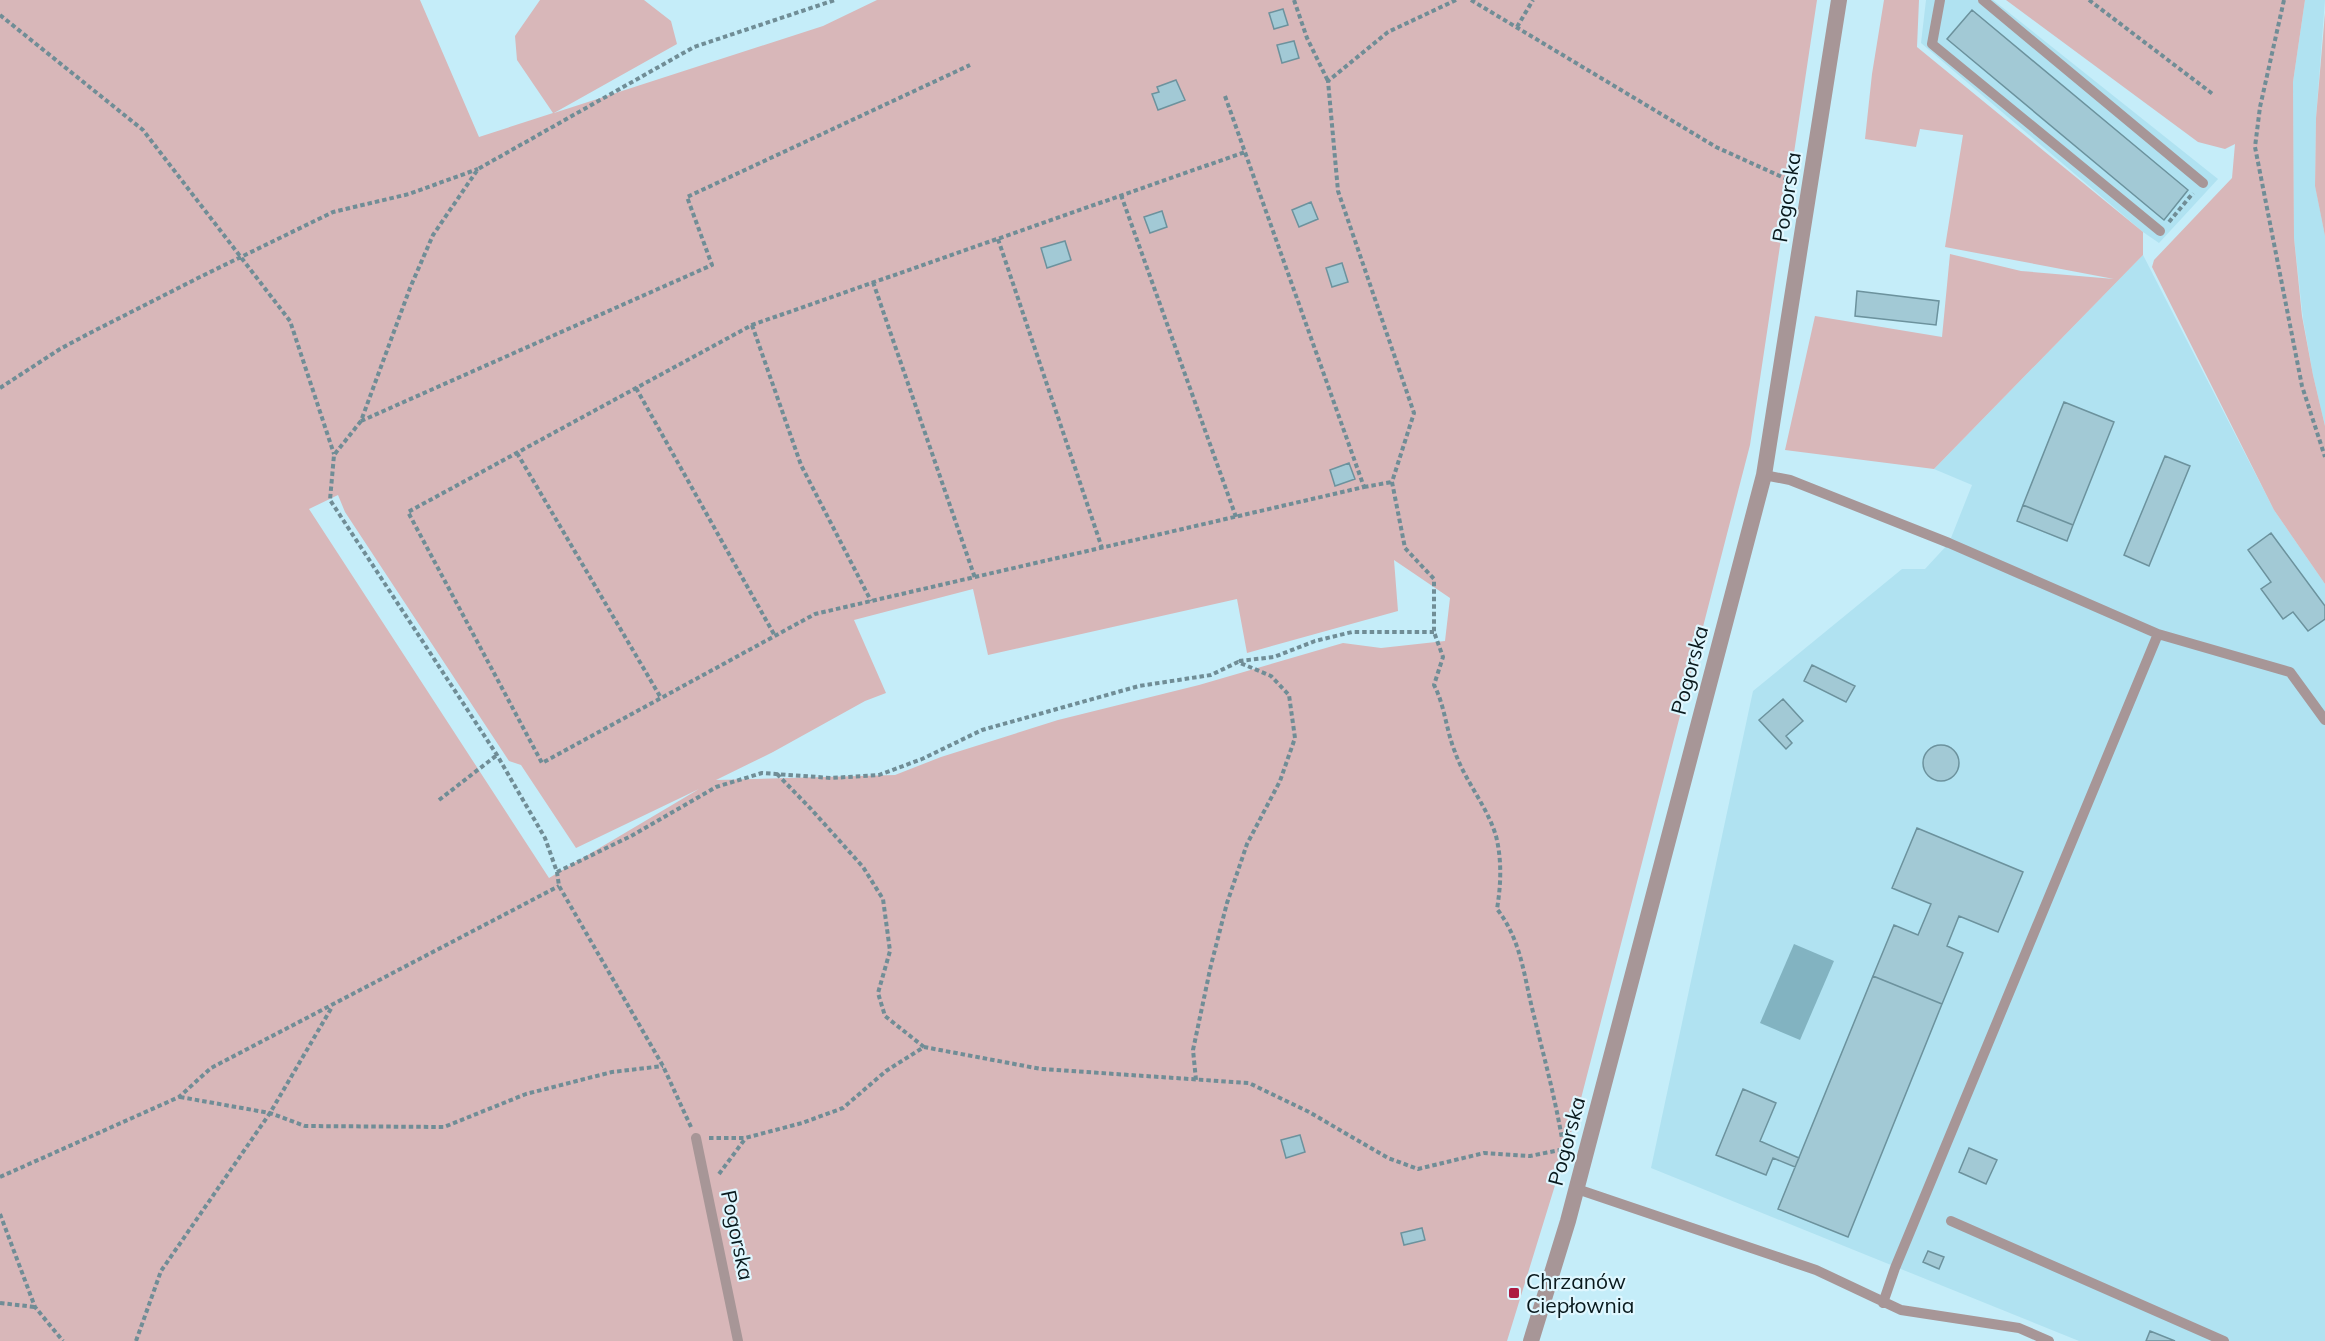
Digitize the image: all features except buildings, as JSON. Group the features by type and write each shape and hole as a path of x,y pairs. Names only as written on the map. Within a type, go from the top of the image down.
{"street":[{"name":"Pogorska","path":"1531,1341 1577,1189 1764,475 1839,0"}],"lane":[{"path":"1940,0 1932,44 2160,231"},
{"path":"1983,0 2202,183"},
{"path":"1764,475 1790,480 1949,543 2158,634 2290,672 2325,720"},
{"path":"1883,1303 1895,1268 2158,634"},
{"name":"Pogorska","path":"696,1138 738,1341"},
{"path":"1577,1189 1816,1270 1901,1310 2019,1328 2049,1341"},
{"path":"1951,1221 2224,1341"}],"path":[{"path":"0,388 60,349 333,212 399,197 478,169 694,47 835,0"},
{"path":"1294,0 1306,38 1328,81 1338,191 1414,413 1392,482 1405,548 1434,579 1434,632 1443,657 1434,686 1439,695 1452,746 1495,835 1500,860 1500,891 1497,909 1506,922 1523,961 1529,998 1564,1150"},
{"path":"1328,81 1388,33 1456,0"},
{"path":"1471,0 1716,147 1810,190"},
{"path":"1517,27 1533,0"},
{"path":"2089,0 2214,95"},
{"path":"2284,0 2260,107 2255,147 2302,386 2325,458"},
{"path":"0,15 143,130 290,321 334,455 330,500 497,755 545,838 557,872 559,886 663,1066 696,1138 745,1138 802,1123 843,1108 886,1071 924,1047"},
{"path":"361,421 712,265 687,197 970,64"},
{"path":"1225,96 1364,487"},
{"path":"1245,152 752,325 408,512 542,763 815,614 1392,482"},
{"path":"334,455 361,421 410,288 433,235 478,169"},
{"path":"1791,194 1794,170"},
{"path":"2160,231 2202,183"},
{"path":"1121,195 1236,517"},
{"path":"998,238 1101,548"},
{"path":"873,282 975,578"},
{"path":"752,325 801,465 871,601"},
{"path":"636,388 776,636"},
{"path":"517,453 661,698"},
{"path":"557,872 631,836 716,787 762,773 831,778 879,775 922,759 982,730 1139,686 1210,675 1238,662 1275,657 1315,641 1352,632 1434,632"},
{"path":"1196,1080 1193,1050 1227,903 1247,844 1280,781 1295,738 1289,695 1271,676 1238,662"},
{"path":"439,800 497,755"},
{"path":"777,774 812,809 863,867 883,899 890,951 878,993 885,1016 924,1047 1041,1069 1249,1083 1309,1112 1388,1158 1418,1169 1484,1153 1530,1156 1564,1150 1585,1156"},
{"path":"0,1177 179,1097 211,1068 559,886"},
{"path":"136,1341 161,1271 270,1113 333,1006"},
{"path":"179,1097 270,1113 305,1126 444,1127 526,1094 612,1072 663,1066"},
{"path":"706,1192 745,1138"},
{"path":"0,1214 35,1307 63,1341"},
{"path":"0,1303 35,1307"}],"shaded area":[{"path":"0,0 420,0 479,137 553,113 517,60 515,36 540,0 644,0 671,21 677,44 554,113 823,26 877,0 1817,0 1750,445 1577,1114 1507,1341 0,1341","holes":["338,495 345,512 509,761 521,765 576,848 699,789 549,878 309,509","1394,560 1450,598 1445,641 1381,648 1343,643 1199,685 1058,720 941,757 895,775 716,780 773,752 865,701 886,693 854,620 973,589 988,655 1237,599 1247,653 1398,611"]},
{"path":"1884,0 1919,0 1917,47 2143,232 2143,255 1934,469 1785,450 1815,316 1942,337 1950,254 2021,271 2114,279 1945,247 1963,135 1920,129 1916,147 1865,139 1872,74"},
{"path":"1926,0 1993,0 2218,179 2159,243 2143,232 1921,43"},
{"path":"2006,0 2305,0 2293,82 2294,238 2302,316 2325,426 2325,584 2274,510 2152,267 2154,260 2232,178 2235,144 2225,149 2198,142"},
{"path":"2305,0 2325,0 2316,118 2315,185 2325,236 2325,426 2303,319 2294,238 2293,82"},
{"path":"2325,13 2325,236 2315,186 2316,118"},
{"path":"2143,255 2274,510 2325,584 2325,1341 2079,1341 1651,1168 1753,691 1902,569 1925,569 1949,543 1972,485 1934,469"},
{"path":"1794,944 1834,961 1800,1040 1760,1023"}],"place":[{"name":"Chrzanów Ciepłownia","path":"1514,1293"}]}
